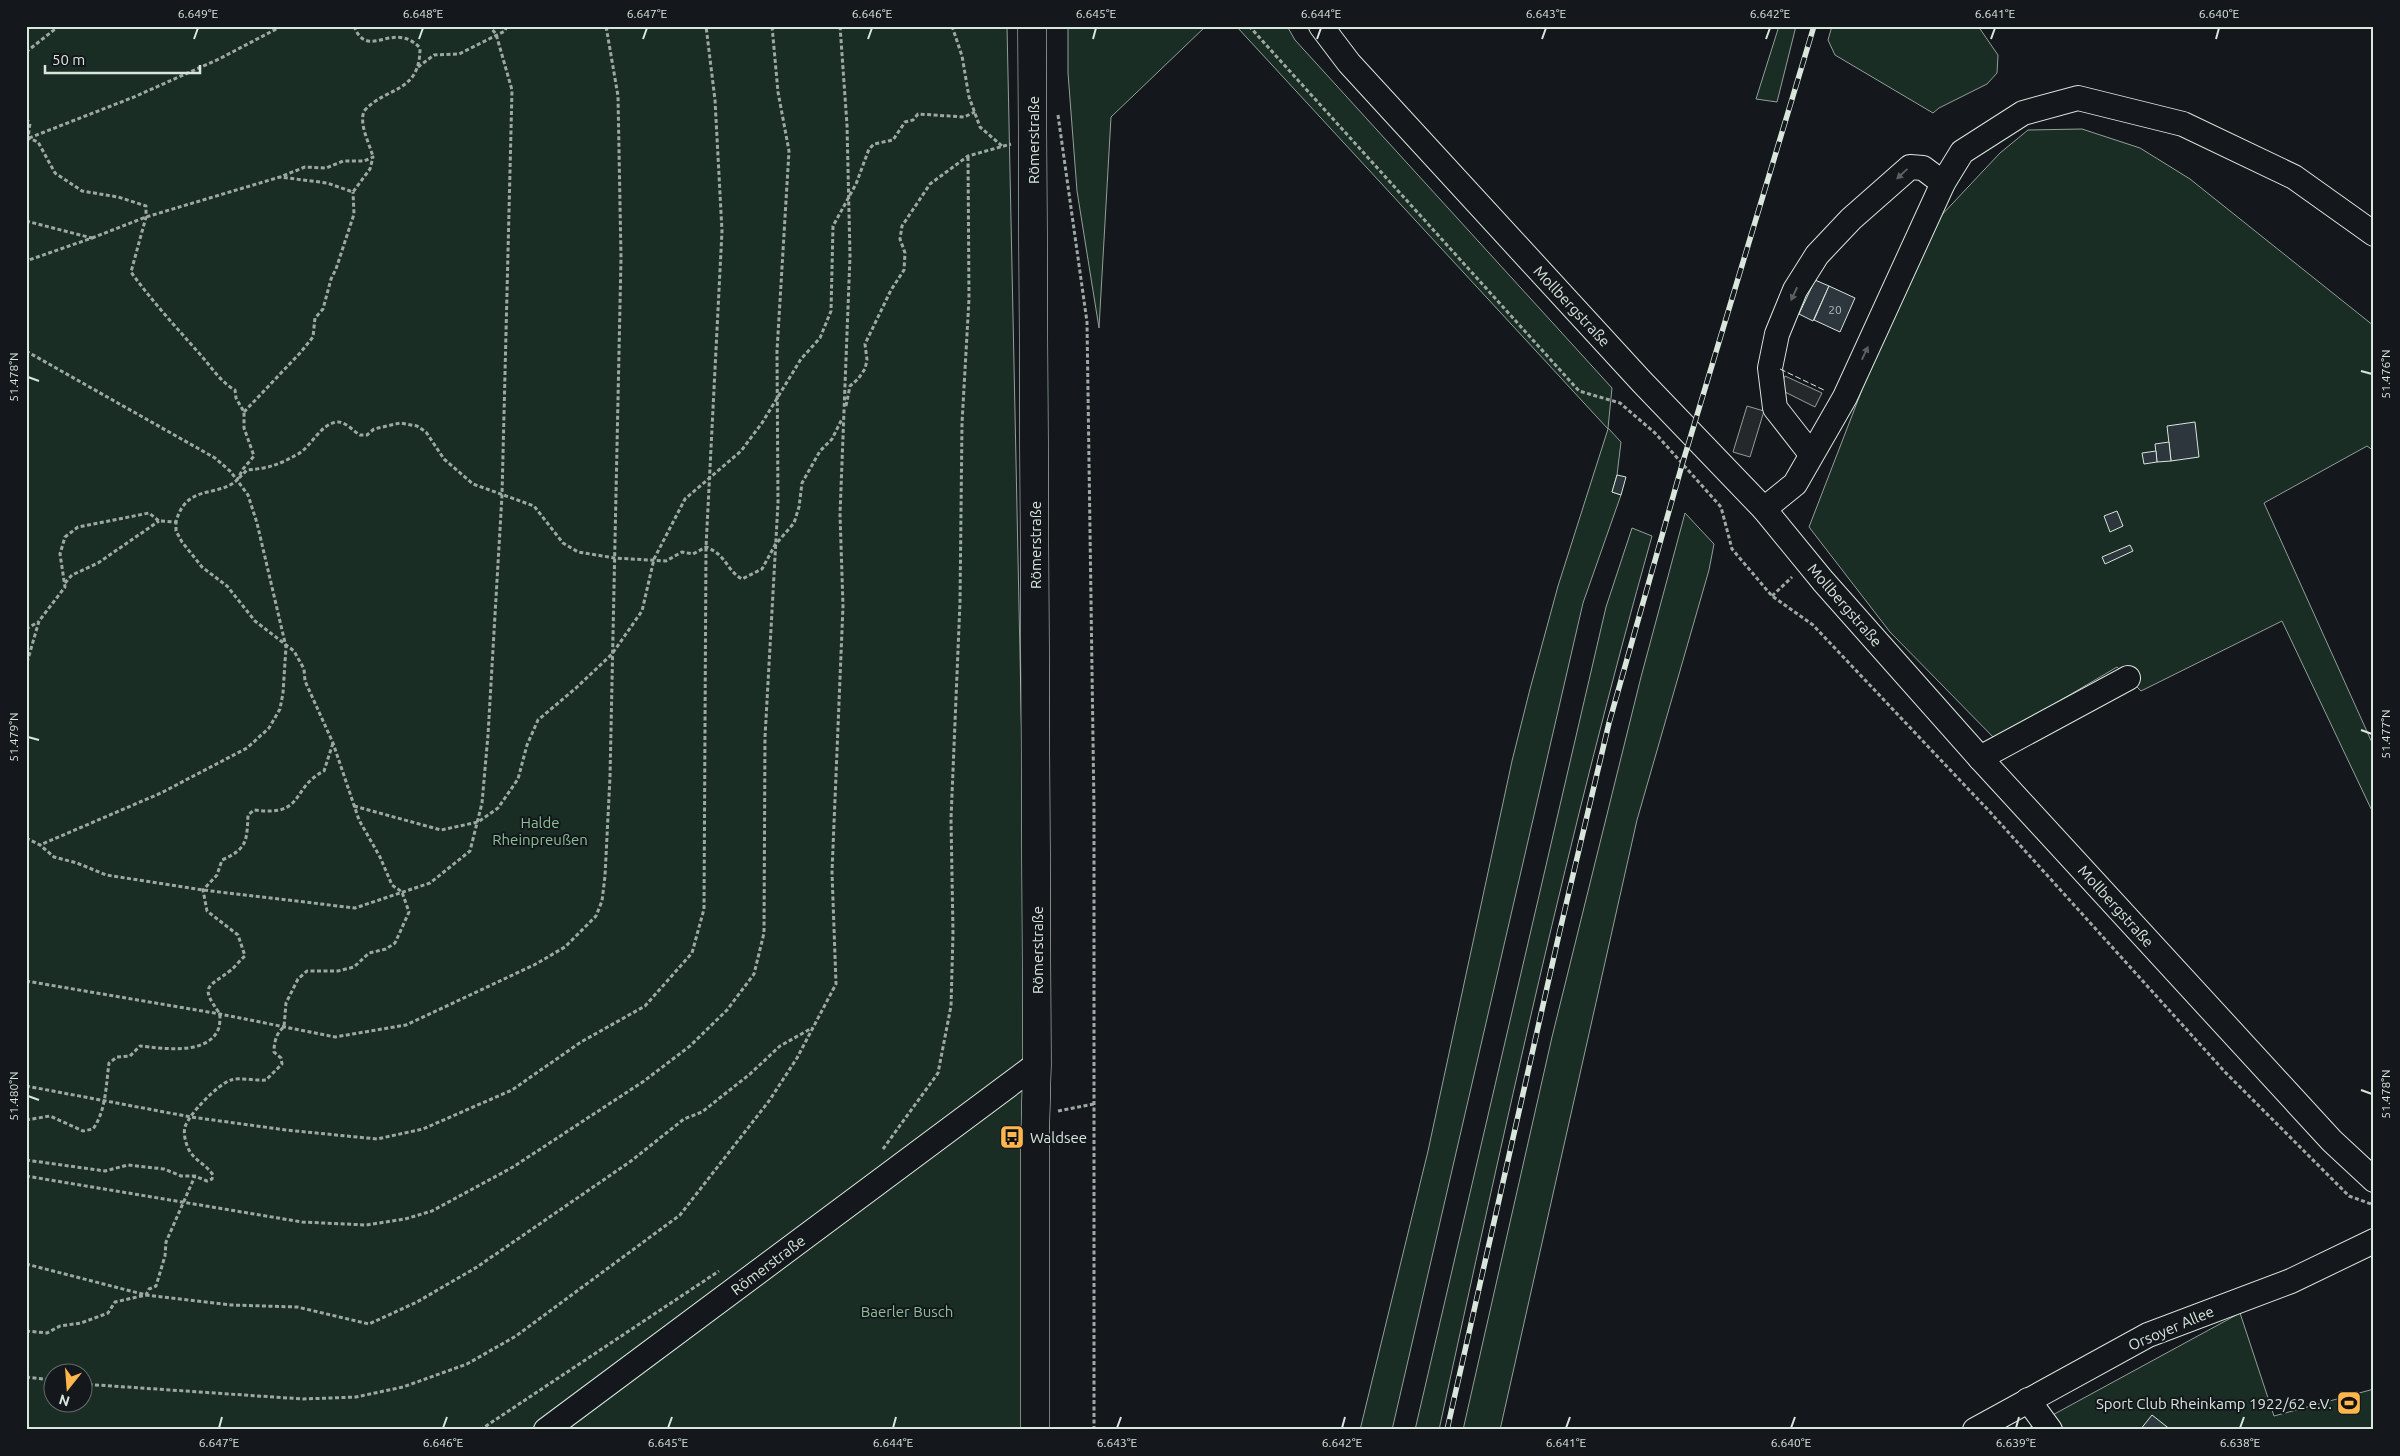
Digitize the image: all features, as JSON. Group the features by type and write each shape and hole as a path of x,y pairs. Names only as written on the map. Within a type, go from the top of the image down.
{"main road":[{"name":"Römerstraße","path":"1032,26 1037,1064 1035,1115 1035,1430"}],"street":[{"name":"Mollbergstraße","path":"1321,26 1349,63 1642,382 1764,509 1980,758 2332,1141 2374,1180"},
{"path":"1764,509 1795,484 1845,397 1943,183 1962,152 2023,113 2078,98 2183,124 2294,178 2374,234"},
{"path":"1811,454 1775,408 1770,368 1777,334 1796,290 1817,255 1910,167 1923,168 1943,183"},
{"path":"1980,758 2128,678"},
{"name":"Römerstraße","path":"546,1430 1037,1064"},
{"name":"Orsoyer Allee","path":"1975,1430 2148,1335 2291,1281 2374,1241"},
{"path":"2028,1400 2050,1430"}],"path":[{"path":"26,52 59,26"},
{"path":"27,138 134,97 219,59 282,26"},
{"path":"244,412 300,353 313,336 315,318 323,309 331,279 336,270 354,214 354,192 370,169 373,157 367,133 362,124 364,111 371,102 401,88 414,75 418,67 420,48 413,40 394,36 379,42 371,42 361,38 354,26"},
{"path":"26,838 40,845 54,857 77,863 106,875 203,890 355,908 430,883 460,861 470,850 482,803 488,735 502,495 512,90 496,34 489,26"},
{"path":"418,67 434,56 460,54 496,34 506,31 507,26"},
{"path":"26,980 220,1014 335,1037 406,1025 534,965 565,947 596,916 602,901 605,876 621,248 618,96 606,26"},
{"path":"26,1086 191,1117 286,1130 377,1139 423,1128 512,1090 581,1042 645,1006 692,953 704,909 706,547 722,231 714,100 706,26"},
{"path":"26,1176 302,1222 366,1225 405,1219 432,1211 513,1167 644,1081 690,1046 727,1010 754,974 764,933 765,737 776,545 777,351 789,151 778,92 772,26"},
{"path":"92,1385 303,1399 356,1397 403,1387 467,1364 516,1336 680,1215 769,1100 798,1058 836,984 832,872 843,606 840,514 850,256 847,125 840,26"},
{"path":"952,26 980,127 1002,146"},
{"path":"1249,26 1580,391 1620,403 1655,433 1721,507 1732,549 1772,596 1820,632 1996,819 2232,1079 2349,1196 2374,1205"},
{"path":"1057,109 1086,322 1094,809 1094,1430"},
{"path":"354,806 441,830 478,822 498,808 518,779 527,745 538,720 612,654 642,611 654,559 685,499 741,451 762,423 801,359 820,338 831,311 833,226 848,195 856,184 869,149 874,144 893,140 905,122 914,120 918,114 958,118 975,112"},
{"path":"26,119 30,123 27,138"},
{"path":"27,138 38,142 55,173 82,191 118,196 146,206 146,217 131,272 171,324 199,353 223,384 235,390 236,398 244,412 244,428 254,456 243,468 238,479"},
{"path":"706,547 718,552 735,575 742,579 762,569 776,545 794,524 799,507 802,483 820,451 832,439 844,416 850,386 858,380 865,369 868,360 865,344 891,290 904,270 905,253 900,240 902,226 930,184 968,156 1033,139"},
{"path":"879,1155 938,1073 950,1006 953,933 952,819 960,602 962,423 969,299 968,156"},
{"path":"26,260 92,238 146,217 280,177 305,167 326,168 342,161 364,161 373,157"},
{"path":"280,177 327,183 354,192"},
{"path":"26,221 92,238"},
{"path":"26,351 215,458 238,479 248,495 258,523 286,647 280,709 269,728 247,748 160,793 40,845"},
{"path":"26,1160 106,1171 128,1165 164,1169 181,1176 195,1176 207,1181 212,1179 214,1175 190,1151 185,1135 185,1127 191,1117 210,1094 232,1079 266,1080 282,1064 281,1058 274,1052 274,1044 279,1031 284,1027 286,1003 298,979 308,971 338,971 354,967 370,953 386,949 395,943 408,912 402,892 392,885 354,806 333,743 305,681 304,669 294,651 286,647 277,637 255,621 227,586 202,568 176,530 179,512 193,497 207,490 231,486 247,470 273,468 299,454 329,425 337,422 344,423 360,435 367,435 374,429 400,423 417,426 426,432 444,458 473,484 534,506 563,543 578,552 614,558 666,561 682,552 693,554 706,547"},
{"path":"26,629 39,621 65,588 60,554 65,537 78,527 149,513 160,521 176,522"},
{"path":"64,583 72,575 98,563 160,521"},
{"path":"1772,596 1808,562"},
{"path":"26,666 39,621"},
{"path":"203,890 217,875 222,860 234,854 242,846 249,833 248,816 254,810 277,812 290,807 312,777 324,771 333,743"},
{"path":"26,1120 50,1116 83,1131 93,1129 98,1121 104,1100 109,1063 117,1057 130,1056 140,1046 175,1049 194,1047 210,1039 218,1030 220,1014 208,992 211,982 230,970 245,956 238,935 207,911 203,890"},
{"path":"26,1264 146,1295 231,1305 297,1307 369,1324 416,1302 477,1267 631,1161 684,1119 702,1112 750,1074 780,1046 812,1028"},
{"path":"1035,1115 1094,1104"},
{"path":"26,1331 47,1333 60,1326 80,1323 108,1313 115,1302 146,1295 149,1290 156,1286 165,1256 166,1242 175,1225 181,1203 195,1176"},
{"path":"480,1430 727,1266"},
{"path":"26,1376 42,1378"}],"green space":[{"name":"Halde Rheinpreußen","path":"26,26 1007,26 1029,1089 1022,1430 26,1430"},
{"path":"1068,26 1206,26 1111,117 1099,328 1077,191 1068,73"},
{"path":"1236,26 1287,26 1295,40 1612,388 1608,428 1621,442 1617,475 1612,492 1621,495 1583,603 1392,1430 1360,1430 1428,1151 1512,761 1558,586 1608,429"},
{"path":"1779,26 1796,26 1777,102 1756,99"},
{"path":"1832,26 1978,26 1998,55 1997,73 1987,84 1939,108 1933,113 1835,55 1828,40"},
{"path":"2082,129 2140,148 2190,179 2374,326 2374,451 2367,446 2264,503 2374,747 2374,815 2282,621 2141,691 2117,667 1995,739 1890,632 1809,527 1921,237 2000,153 2028,130"},
{"path":"1685,513 1714,544 1709,570 1637,820 1500,1430 1463,1430 1552,1037 1641,677"},
{"path":"1632,528 1652,536 1565,870 1513,1094 1439,1430 1415,1430 1606,607"},
{"path":"2240,1313 2274,1416 2374,1389 2374,1430 2025,1430"}],"shaded area":[{"path":"1785,376 1822,393 1815,407 1779,389"},
{"path":"1747,406 1764,411 1750,457 1733,452"}],"building":[{"path":"1815,280 1829,286 1813,321 1799,314"},
{"path":"1829,286 1855,298 1840,332 1814,320"},
{"path":"2195,422 2199,457 2171,461 2167,426"},
{"path":"2169,442 2171,461 2157,462 2155,444"},
{"path":"2156,451 2157,462 2144,464 2142,453"},
{"path":"1617,475 1626,477 1621,495 1612,492"},
{"path":"2117,511 2123,526 2110,532 2104,516"},
{"path":"2130,545 2133,551 2105,564 2102,557"},
{"path":"2152,1415 2171,1430 2140,1430"}],"railway":[{"path":"1447,1430 1560,930 1609,723 1682,465 1814,26"}],"fence":[{"path":"1780,369 1826,391"}],"place":[{"name":"Waldsee","path":"1012,1137"},
{"name":"Sport Club Rheinkamp 1922/62 e.V.","path":"2349,1403"}],"park label":[{"name":"Baerler Busch","path":"907,1311"}]}
